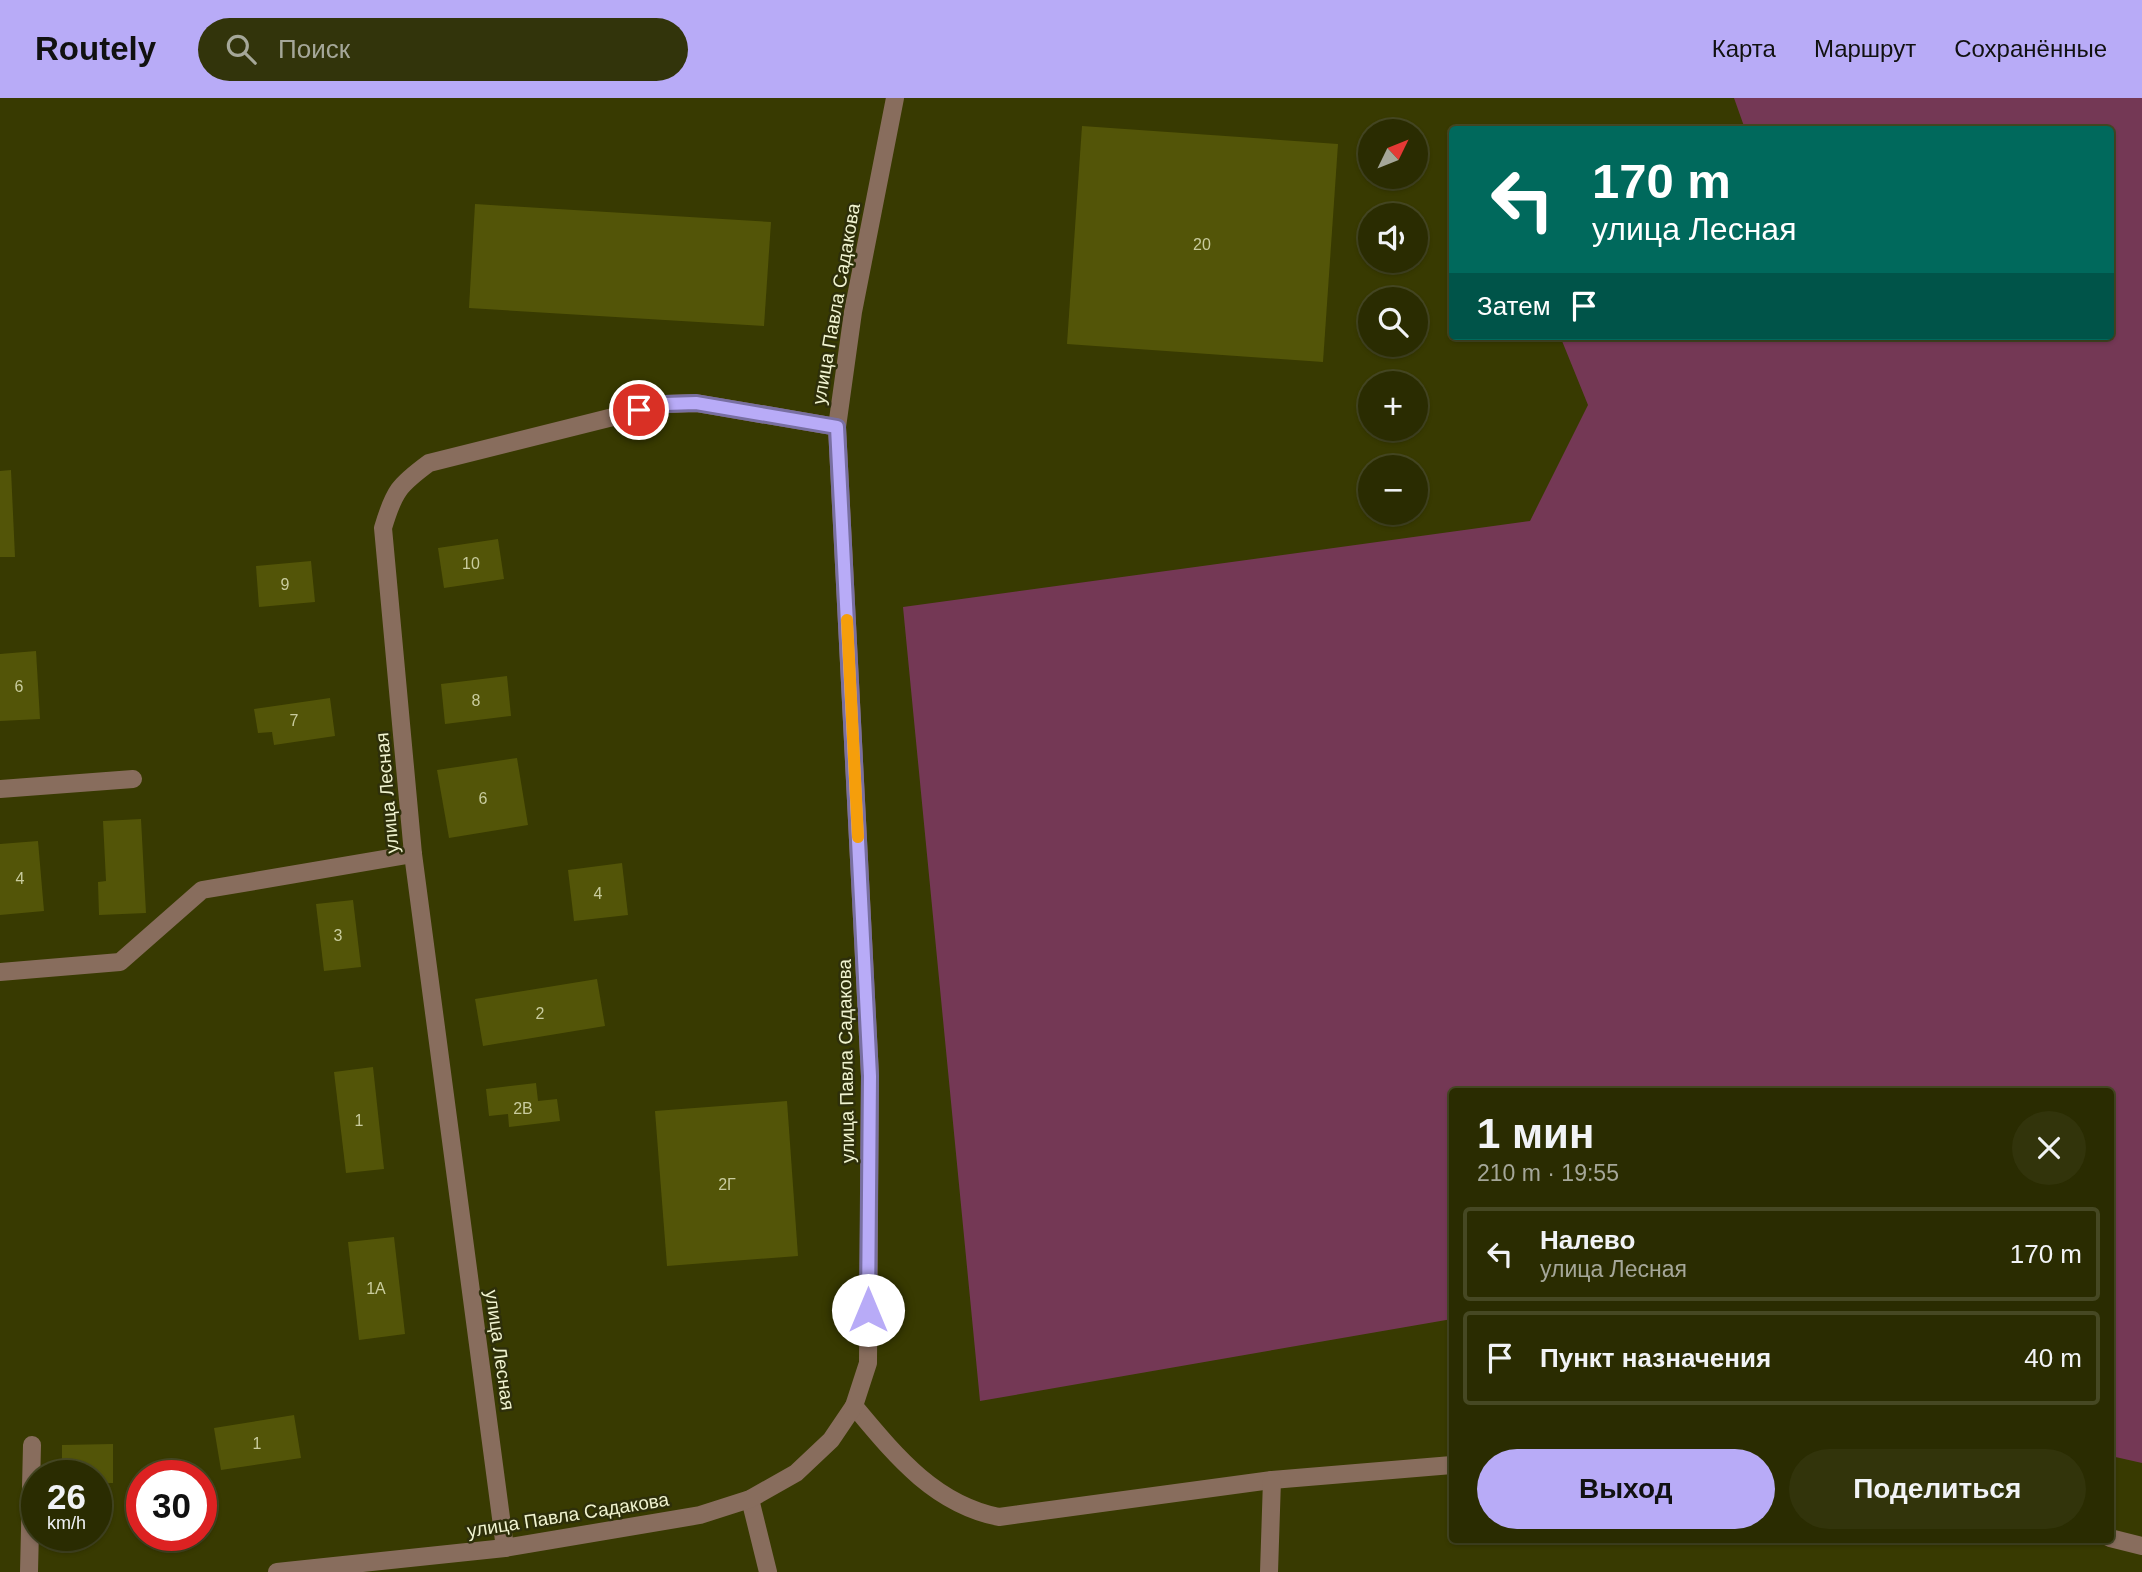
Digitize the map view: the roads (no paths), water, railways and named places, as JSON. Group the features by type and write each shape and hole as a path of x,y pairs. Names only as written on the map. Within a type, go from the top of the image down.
{"street":[{"name":"улица Павла Садакова","path":"277,1572 505,1548 701,1515 750,1499 796,1473 831,1440 854,1406 868,1363 870,1076 837,427 853,312 895,98"},
{"name":"улица Лесная","path":"505,1548 413,854 383,528 391,500 403,482 429,463 665,404 696,403 837,427"},
{"path":"0,789 133,779"},
{"path":"0,972 120,962 202,890 413,854"},
{"path":"854,1406 894,1454 934,1488 955,1503 999,1517 1272,1480 1449,1465"},
{"path":"29,1572 32,1444"},
{"path":"1269,1572 1272,1480"},
{"path":"750,1499 768,1572"},
{"path":"2114,1539 2142,1546"}]}
